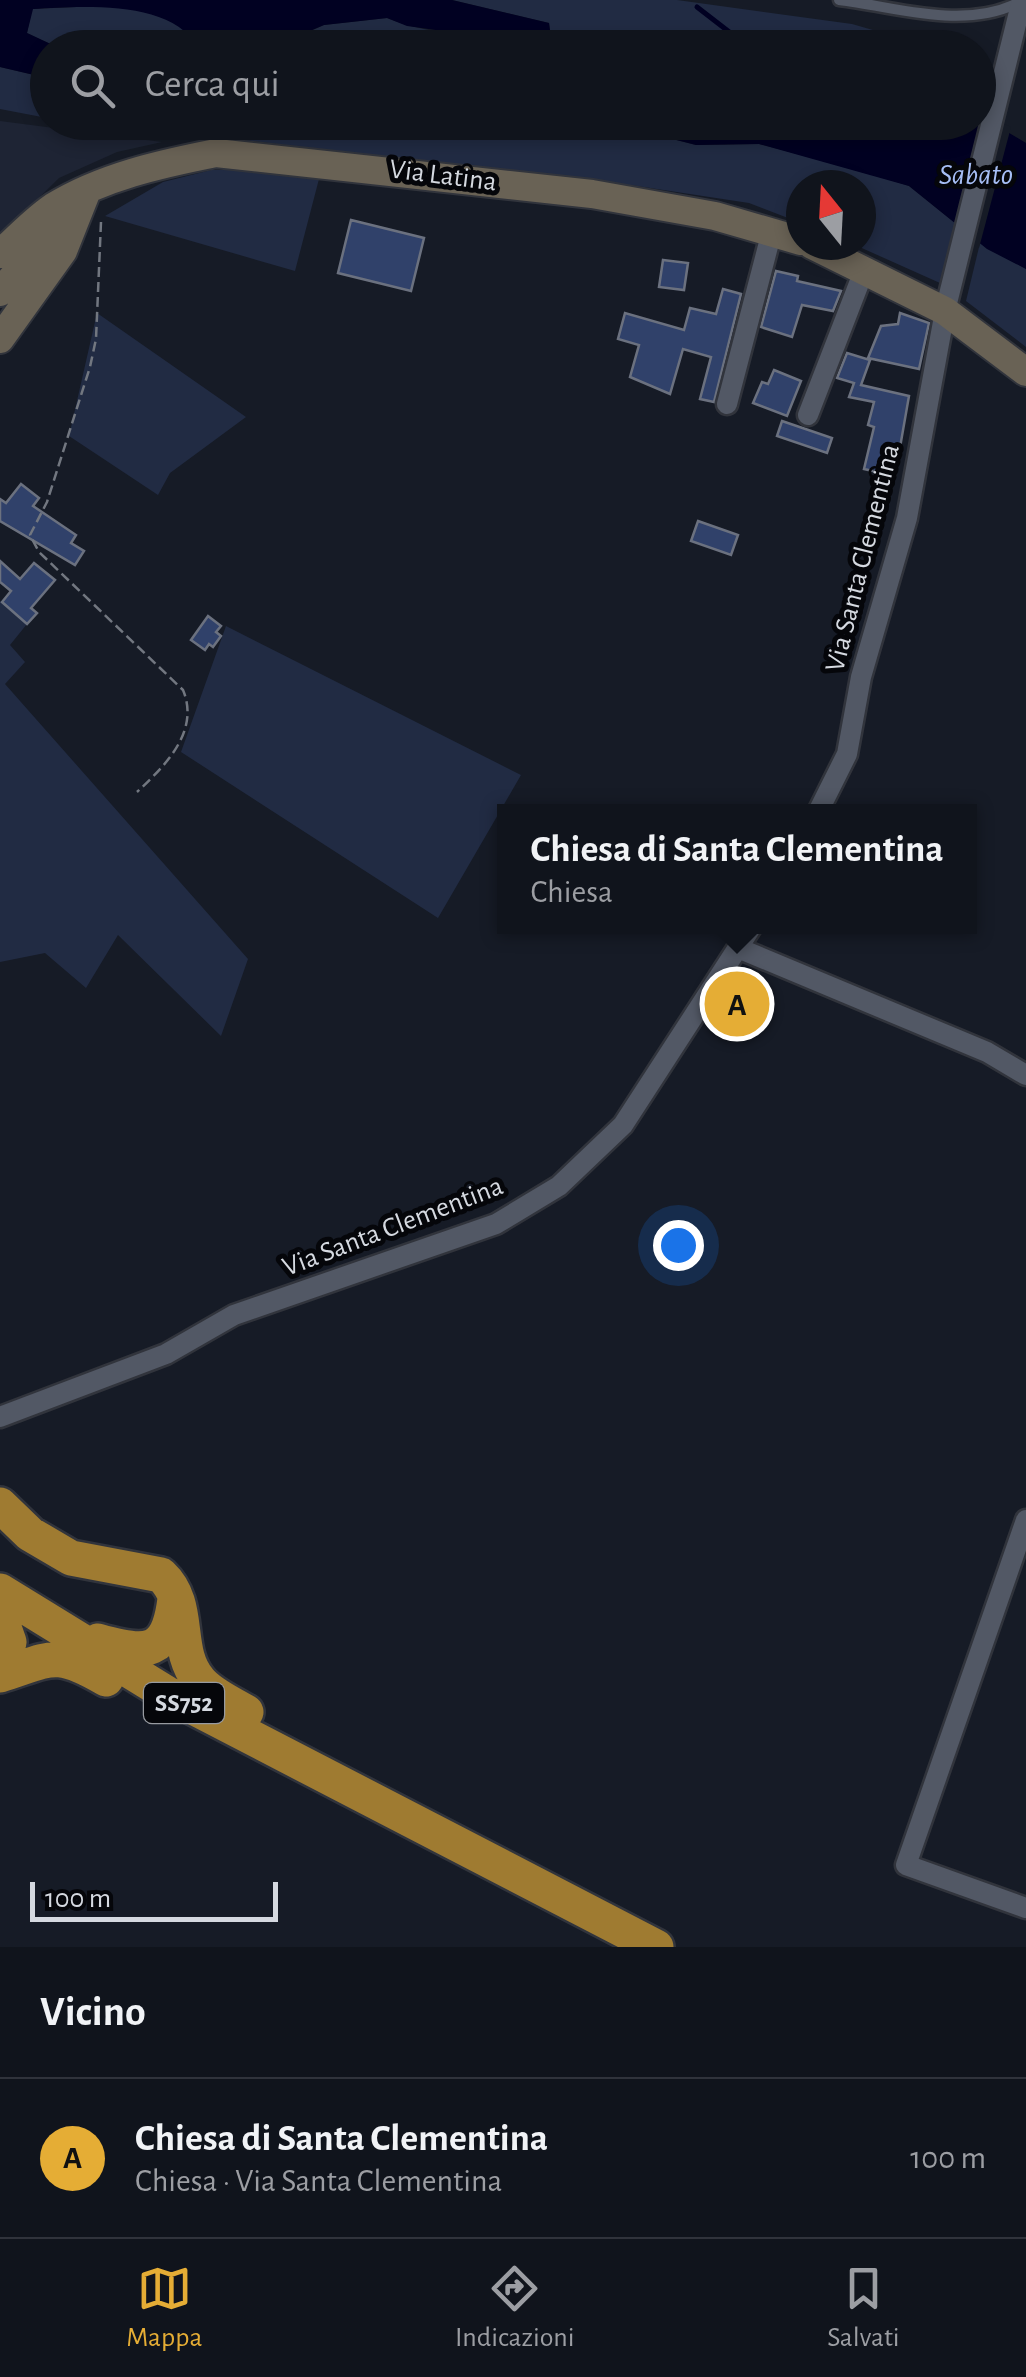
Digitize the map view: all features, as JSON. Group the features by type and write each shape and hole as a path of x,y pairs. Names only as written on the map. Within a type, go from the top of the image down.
{"highway":[{"path":"0,1504 30,1534 71,1558 162,1575 176,1592 192,1667 210,1690 317,1756 463,1831 530,1884"},
{"name":"SS752","path":"0,1591 166,1693 323,1778 656,1947"},
{"path":"48,1622 87,1638 145,1650 166,1635 176,1592"},
{"path":"0,1616 9,1638 0,1657"},
{"path":"0,1676 37,1659 76,1662 245,1754 323,1778"}],"street":[{"name":"Via Santa Clementina","path":"996,108 1022,1"},
{"name":"Via Santa Clementina","path":"822,804 846,754 861,678 907,518 948,298 988,140"},
{"name":"Via Latina","path":"0,254 54,207 161,164 216,153 266,155 592,194 786,235"},
{"path":"0,292 86,193"},
{"path":"0,339 63,252 86,193"},
{"path":"727,404 772,230"},
{"path":"847,260 948,298 1026,372"},
{"path":"808,414 865,268"},
{"name":"Via Santa Clementina","path":"0,1418 166,1354 234,1315 496,1224 560,1186 623,1125 747,934"},
{"path":"738,948 987,1052 1026,1075"},
{"path":"1026,1520 906,1865 1026,1908"}],"lane":[{"path":"838,0 962,18 994,15 1022,1"}],"path":[{"path":"100,222 96,339 90,367 47,502 30,535 39,552 183,690 190,719 168,763 137,792"}],"shaded area":[{"path":"452,0 677,0 873,30 550,30 549,23"},
{"path":"119,5 165,16 185,30 30,30 30,34 27,33 32,9"},
{"path":"387,18 431,30 313,30 324,25"},
{"path":"0,67 30,74 30,115 0,109"},
{"path":"0,121 30,125 30,140 162,142 117,152 59,178 0,236"},
{"path":"243,140 677,140 696,145 759,144 859,170 786,170 786,217 749,203 637,186"},
{"path":"211,170 274,170 319,179 295,271 105,216 163,182"},
{"path":"876,175 909,186 959,226 940,283 876,254"},
{"path":"980,243 1026,269 1026,347 966,301"},
{"path":"97,313 246,417 170,473 158,495 69,436"},
{"path":"0,601 27,624 10,645 25,662 5,684 248,959 221,1036 118,935 86,988 45,953 0,962"},
{"path":"226,626 521,775 504,804 497,804 497,816 438,918 181,752"}],"water":[{"path":"0,0 452,0 549,23 550,30 436,30 407,26 387,18 324,25 312,30 182,30 168,21 125,9 33,9 27,33 30,74 0,67"},
{"name":"Sabato","path":"996,125 1026,143 1026,269 987,249 909,186 876,177 876,170 852,170 759,144 696,145 676,140 996,140"}],"pier":[{"path":"996,120 1011,127 979,248 958,232 982,140 996,140"}],"building":[{"path":"351,220 424,238 411,291 338,273"},
{"path":"663,260 688,263 684,290 659,287"},
{"path":"776,271 798,276 797,281 841,291 833,311 802,305 792,337 761,327"},
{"path":"723,289 741,294 714,402 700,399 711,357 683,349 670,394 630,377 639,345 618,339 625,313 684,330 690,308 716,314"},
{"path":"900,313 929,323 919,369 868,358 881,326 898,324"},
{"path":"847,353 870,360 861,385 909,396 895,476 864,469 874,427 868,425 874,402 849,397 854,383 837,378"},
{"path":"774,370 801,381 787,416 753,403 762,382 768,384"},
{"path":"782,421 832,438 827,453 777,436"},
{"path":"21,484 39,498 33,506 76,535 71,543 84,551 75,565 0,521 0,499 6,503"},
{"path":"698,521 738,535 731,555 691,541"},
{"path":"0,561 20,579 34,563 55,580 31,608 37,613 27,624 2,602 11,591 0,582"},
{"path":"208,616 221,626 216,632 221,636 213,647 209,644 205,650 191,640"},
{"path":"732,982 763,1002 745,1029 715,1009"}],"waterway":[{"path":"697,7 727,30"}],"place":[{"name":"Chiesa di Santa Clementina","path":"737,1004"}]}
